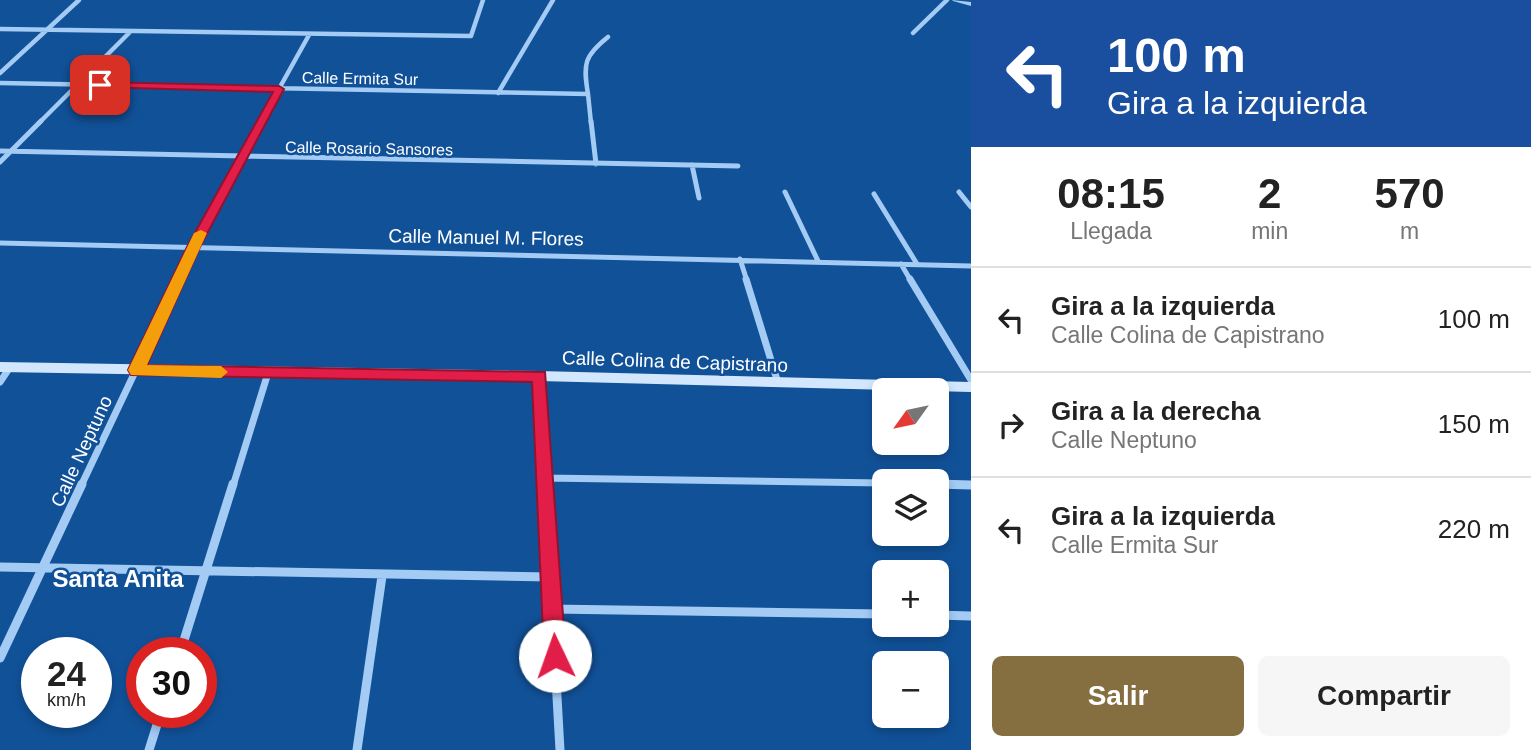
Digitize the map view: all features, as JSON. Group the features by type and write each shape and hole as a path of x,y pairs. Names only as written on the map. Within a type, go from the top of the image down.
{"main road":[{"name":"Calle Colina de Capistrano","path":"5,367 971,387"}],"street":[{"path":"0,73 79,0"},
{"path":"0,29 472,36 483,0"},
{"path":"498,93 553,0"},
{"path":"914,33 947,0"},
{"path":"955,0 971,4"},
{"path":"0,162 75,84 130,32"},
{"name":"Calle Neptuno","path":"0,658 194,247 309,35"},
{"path":"596,164 584,68 589,51 608,37"},
{"name":"Calle Ermita Sur","path":"0,83 588,94"},
{"name":"Calle Rosario Sansores","path":"0,151 240,158 738,166"},
{"path":"692,165 699,198"},
{"path":"785,192 818,261"},
{"path":"959,192 971,207"},
{"path":"874,194 916,264"},
{"name":"Calle Manuel M. Flores","path":"0,243 740,258 971,266"},
{"path":"740,258 779,384"},
{"path":"901,264 971,380"},
{"path":"0,382 5,367"},
{"path":"185,637 268,373"},
{"path":"539,376 560,750"},
{"path":"545,478 872,483"},
{"path":"949,484 971,485"},
{"path":"0,567 550,577"},
{"path":"357,750 382,576"},
{"path":"552,609 872,614"},
{"path":"949,615 971,616"},
{"path":"149,750 156,728"}],"slow traffic":[{"path":"201,233 136,370 221,372"}],"district":[{"name":"Santa Anita","path":"118,579"}],"route":[{"path":"100,85 279,89 194,247 136,370 539,376 555,656"}]}
